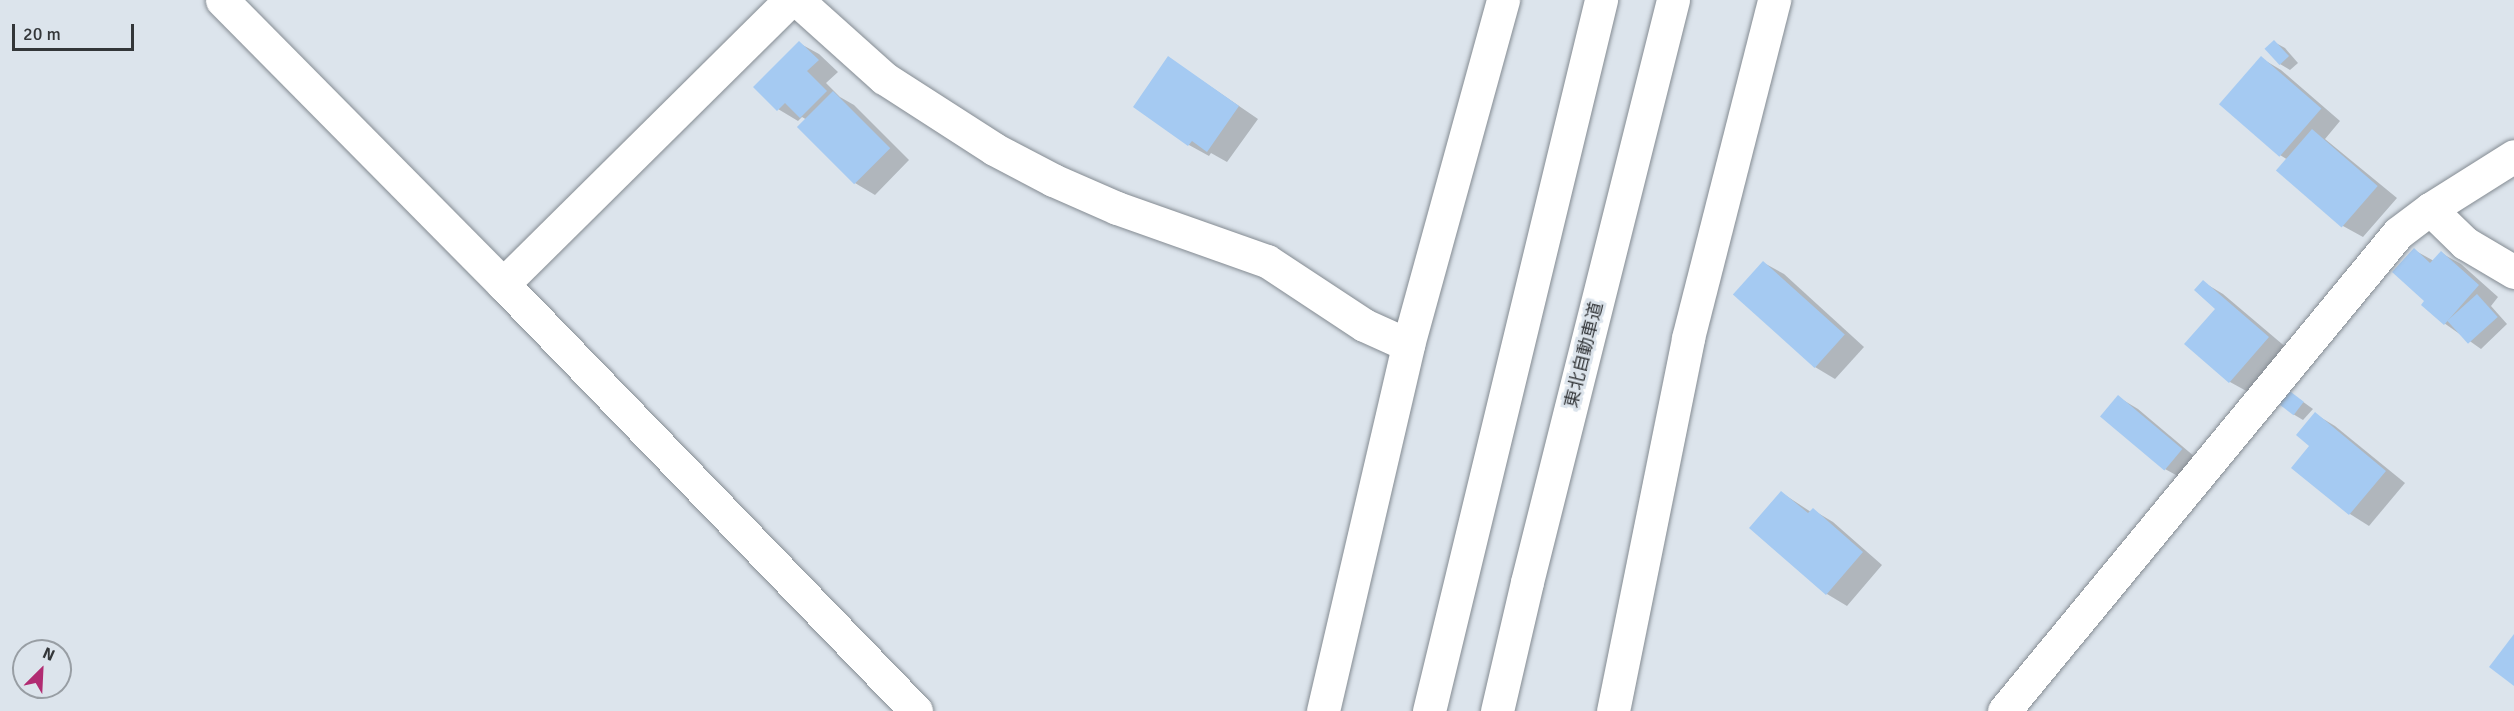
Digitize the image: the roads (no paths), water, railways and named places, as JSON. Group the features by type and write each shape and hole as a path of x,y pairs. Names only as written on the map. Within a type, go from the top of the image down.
{"main road":[{"path":"222,0 503,284 916,711"},
{"path":"503,284 790,0"},
{"path":"797,0 884,78 994,149 1053,180 1117,208 1267,261 1364,326 1408,345"},
{"path":"1323,711 1408,345 1503,0"},
{"path":"1429,711 1601,0"},
{"name":"東北自動車道","path":"1497,711 1527,582 1673,0"},
{"path":"1614,711 1688,338 1774,0"},
{"path":"2004,711 2398,233 2430,209 2514,156"},
{"path":"2430,209 2465,243 2514,272"}]}
